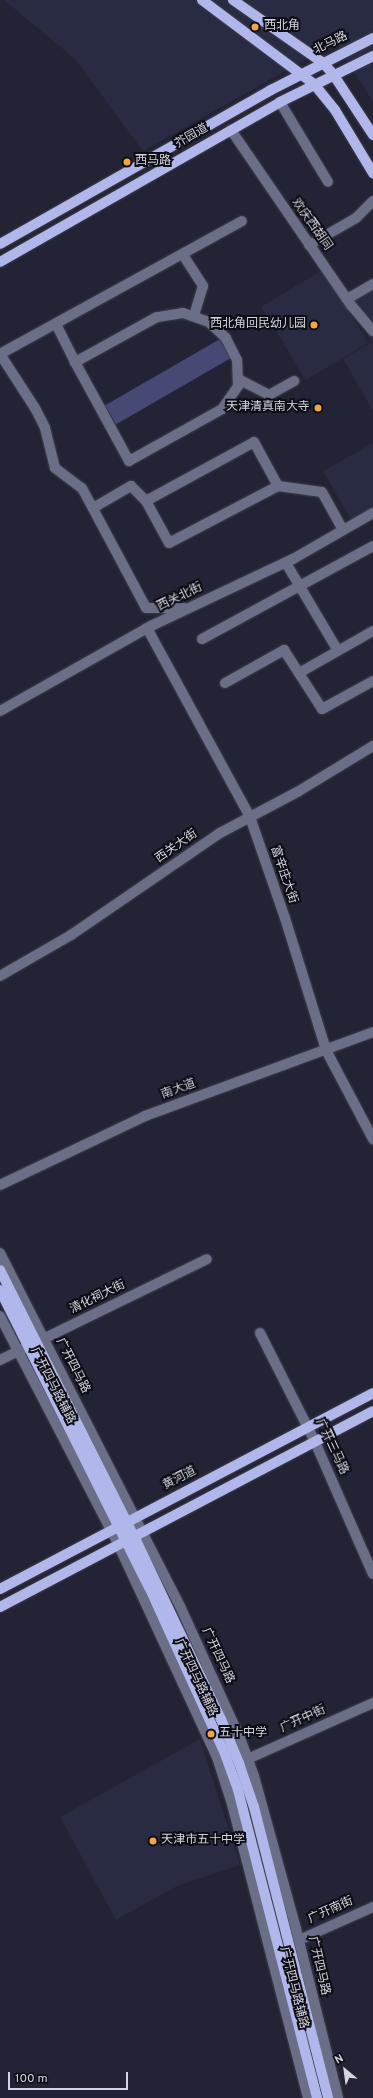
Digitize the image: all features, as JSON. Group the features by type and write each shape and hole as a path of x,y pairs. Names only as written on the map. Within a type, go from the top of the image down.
{"main road":[{"path":"202,0 314,84 335,110 373,173"},
{"path":"233,0 322,62 334,74 373,136"},
{"name":"北马路","path":"301,74 322,62 373,38"},
{"path":"314,84 373,56"},
{"name":"芥园道","path":"0,244 301,74"},
{"name":"芥园道","path":"0,262 314,84"},
{"name":"广开四马路","path":"0,1270 32,1345"},
{"name":"广开四马路","path":"0,1290 32,1345 123,1523 195,1685 225,1768 238,1790 318,2098"},
{"name":"黄河道","path":"0,1589 123,1523 373,1393"},
{"path":"0,1607 373,1411"},
{"name":"广开四马路","path":"130,1538 243,1761 328,2098"}],"street":[{"path":"280,102 328,182"},
{"name":"欢庆西胡同","path":"231,130 347,299 373,331"},
{"path":"309,245 356,218 373,201"},
{"path":"186,608 146,608 82,488 55,468 44,428 35,408 0,354 242,222"},
{"path":"183,254 202,286 194,316"},
{"path":"347,299 373,284"},
{"path":"56,324 75,362 129,461 222,409 238,386 237,360 226,338 209,322 183,313 157,317 75,362"},
{"path":"238,379 269,395 294,381"},
{"path":"146,501 254,442 278,486"},
{"path":"93,508 131,486 146,501 169,543 278,486 322,492 343,530"},
{"name":"西关北街","path":"0,711 147,628 186,608 286,562 373,513"},
{"path":"202,639 373,546"},
{"path":"286,562 338,651"},
{"name":"富辛庄大街","path":"147,628 250,817 285,918 326,1050 373,1139"},
{"path":"299,673 373,631"},
{"path":"225,683 284,650 322,709 373,681"},
{"name":"西关大街","path":"0,976 71,935 220,833 299,791 373,746"},
{"name":"南大道","path":"0,1185 145,1116 373,1032"},
{"name":"广开四马路","path":"0,1253 32,1345"},
{"name":"清化祠大街","path":"0,1360 207,1259"},
{"name":"广开四马路辅路","path":"0,1316 32,1345 130,1538"},
{"name":"广开三马路","path":"260,1333 315,1442 373,1574"},
{"name":"广开中街","path":"225,1768 373,1703"},
{"name":"广开四马路","path":"243,1761 298,1940 338,2098"},
{"name":"广开四马路辅路","path":"225,1768 232,1804 308,2098"},
{"name":"广开南街","path":"298,1940 373,1907"}],"shaded area":[{"name":"西北角","path":"4,0 373,0 373,102 335,43 143,151 75,59"},
{"name":"西北角回民幼儿园","path":"324,269 368,343 306,380 261,307"},
{"path":"373,287 373,411 343,359 372,342 349,301"},
{"path":"220,339 231,358 116,425 105,406"},
{"path":"373,443 373,509 352,521 323,471"},
{"name":"天津市五十中学","path":"200,1739 240,1865 177,1886 116,1920 60,1817"}],"place":[{"name":"西北角","path":"255,27"},
{"name":"西马路","path":"127,162"},
{"name":"西北角回民幼儿园","path":"314,325"},
{"name":"天津清真南大寺","path":"318,408"},
{"name":"五十中学","path":"211,1734"},
{"name":"天津市五十中学","path":"153,1841"}]}
